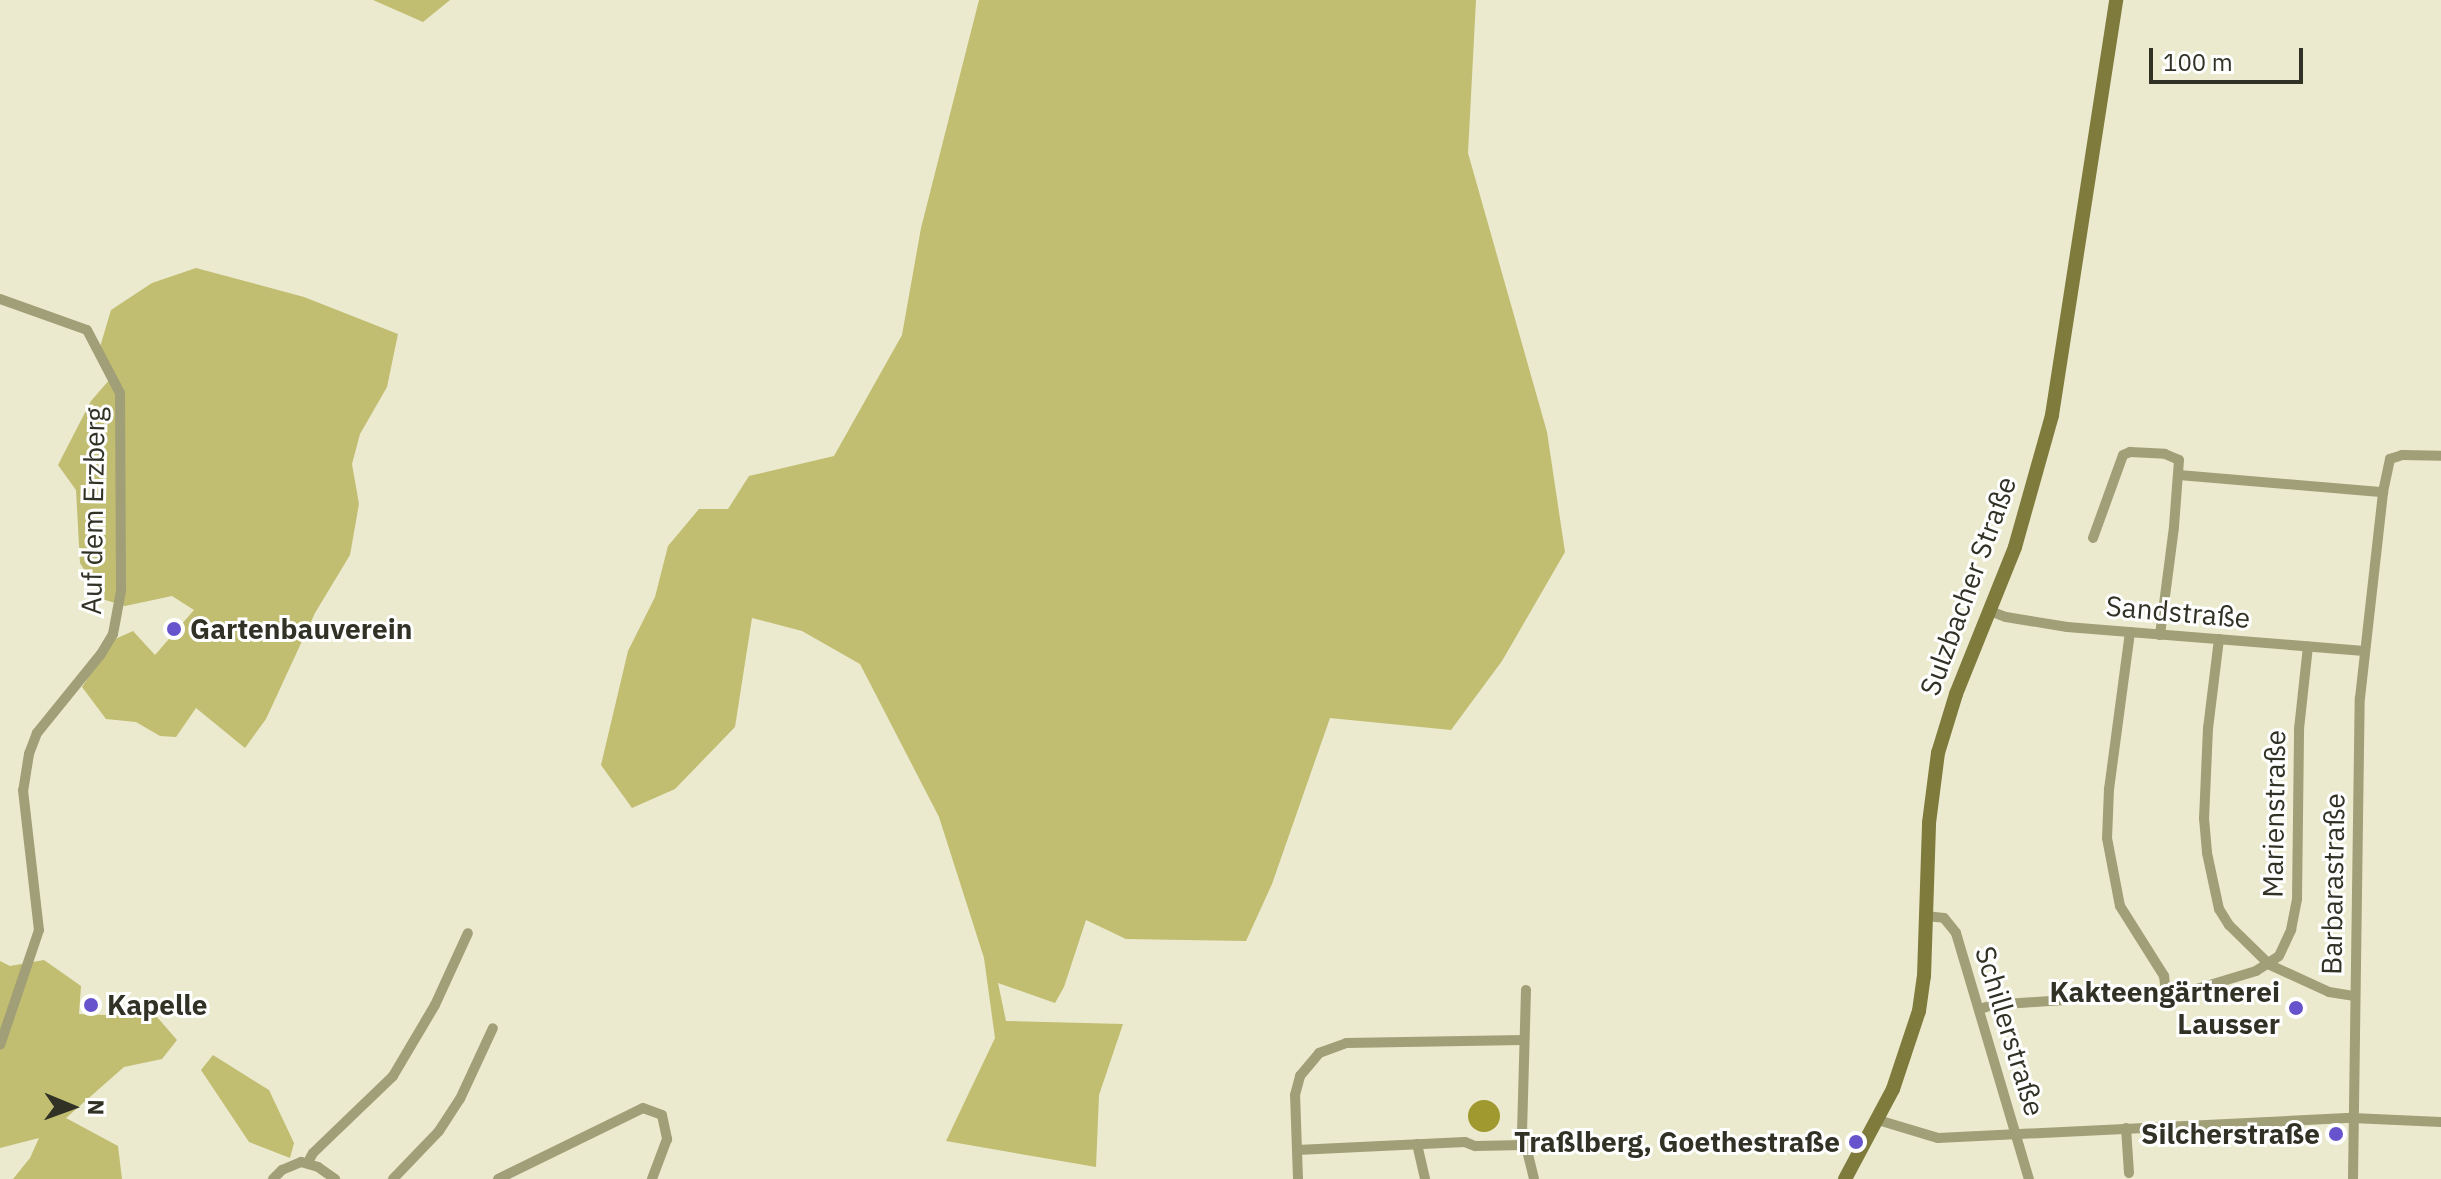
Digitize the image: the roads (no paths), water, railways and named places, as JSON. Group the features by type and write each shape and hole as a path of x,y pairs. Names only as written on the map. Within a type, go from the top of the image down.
{"main road":[{"name":"Sulzbacher Straße","path":"1845,1179 1878,1120 1913,1037 1924,976 1929,823 1938,753 1956,694 2028,509 2052,415 2116,0"}],"street":[{"name":"Auf dem Erzberg","path":"0,299 87,330 120,393 121,591 113,634 101,654 37,733 29,754 23,790 39,930 0,1045"},
{"path":"2093,538 2123,455 2130,452 2173,456 2179,460 2160,635"},
{"name":"Barbarastraße","path":"2352,1118 2364,651 2383,492 2390,459 2402,455 2441,456"},
{"path":"2179,475 2383,492"},
{"name":"Sandstraße","path":"1990,611 2006,617 2130,632 2364,651"},
{"path":"2130,632 2109,789 2108,847 2120,906 2164,976 2166,993"},
{"path":"2219,639 2206,768 2207,853 2219,909 2229,925 2270,965 2329,992 2355,996"},
{"name":"Marienstraße","path":"2270,965 2291,930 2297,899 2298,743 2308,646"},
{"name":"Schillerstraße","path":"1926,916 1944,918 1952,925 1980,1009 2029,1179"},
{"path":"308,1162 313,1153 393,1076 435,1005 468,933"},
{"path":"1980,1009 1992,1005 2211,987 2270,965"},
{"path":"1526,990 1524,1145 1534,1179"},
{"path":"393,1179 439,1131 460,1099 493,1028"},
{"path":"1298,1179 1297,1084 1309,1062 1319,1053 1346,1043 1523,1040"},
{"path":"498,1179 643,1108 662,1115 667,1139 652,1179"},
{"path":"1878,1120 1938,1138 2352,1118 2441,1122"},
{"path":"2352,1118 2353,1179"},
{"path":"2126,1128 2129,1173"},
{"path":"1297,1150 1417,1144 1524,1145"},
{"path":"1417,1144 1425,1179"},
{"path":"273,1179 295,1164 308,1162 335,1179"}],"place":[{"name":"Gartenbauverein","path":"174,629"},
{"name":"Kapelle","path":"91,1005"},
{"name":"Kakteengärtnerei Lausser","path":"2296,1008"},
{"name":"Silcherstraße","path":"2336,1134"},
{"name":"Traßlberg, Goethestraße","path":"1856,1142"}]}
